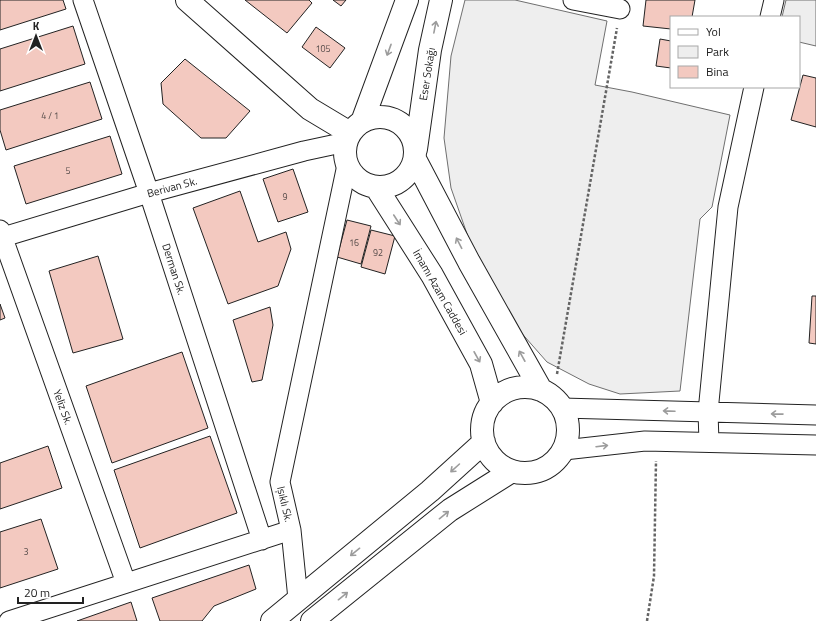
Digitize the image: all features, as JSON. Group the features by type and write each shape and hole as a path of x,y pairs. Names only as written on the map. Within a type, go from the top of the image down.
{"street":[{"name":"Derman Sk.","path":"83,0 149,193 262,540"},
{"path":"187,0 310,109 353,132"},
{"path":"407,0 344,154 347,165 352,174 367,185 376,187 392,185 405,178 412,169 416,154"},
{"name":"Eser Sokağı","path":"416,154 430,50 441,0"},
{"path":"573,0 620,10"},
{"path":"770,16 774,0"},
{"path":"709,442 708,412 728,207 754,88"},
{"path":"353,132 373,117 385,116 397,120 406,127 413,137 416,154 469,262 552,399 567,422 568,436 564,450 556,460 547,467 536,472 524,473 512,471 500,465 490,455 484,442 482,428 485,415 492,403 502,394 514,389 528,388 552,399 708,412 816,415"},
{"name":"Berivan Sk.","path":"1,235 304,151 353,132"},
{"name":"Işıklı Sk.","path":"9,621 291,530 280,482 347,165"},
{"name":"İmamı Azam Caddesi","path":"376,187 432,275 481,364 492,403"},
{"name":"Yeliz Sk.","path":"1,235 126,583"},
{"path":"564,450 645,441 816,444"},
{"path":"272,621 430,491 484,442"},
{"path":"312,621 450,510 512,471"},
{"path":"291,530 298,599 303,621"}],"path":[{"path":"552,399 620,10"},
{"path":"647,621 654,576 656,441"}],"green space":[{"path":"465,0 515,0 607,21 595,85 730,115 712,207 700,219 680,391 620,394 589,384 547,362 510,320 480,271 451,188 444,138 451,56"},
{"path":"786,0 816,0 816,46 800,42 800,16 782,16"}],"building":[{"path":"0,0 63,0 66,9 0,30"},
{"path":"245,0 309,0 312,3 287,33"},
{"path":"333,0 346,0 341,6"},
{"path":"646,0 695,0 692,16 670,16 670,29 643,26"},
{"path":"73,26 85,64 0,91 0,49"},
{"path":"316,27 345,48 330,68 302,47"},
{"path":"660,39 670,41 670,68 656,66"},
{"path":"185,59 250,111 226,138 201,138 163,104 161,83"},
{"path":"803,75 816,78 816,127 791,120"},
{"path":"90,82 102,119 6,150 0,130 0,110"},
{"path":"110,136 122,174 26,204 14,166"},
{"path":"293,169 308,212 278,222 263,179"},
{"path":"240,191 258,242 286,232 291,249 278,286 228,304 193,208"},
{"path":"347,220 371,226 361,264 337,257"},
{"path":"371,230 395,236 385,274 361,267"},
{"path":"98,256 123,339 73,353 49,271"},
{"path":"812,296 816,296 816,344 809,343"},
{"path":"0,304 5,318 0,320"},
{"path":"270,307 273,325 262,380 252,382 233,320"},
{"path":"182,352 208,428 112,463 86,386"},
{"path":"210,436 237,513 140,548 114,470"},
{"path":"48,446 62,488 0,509 0,463"},
{"path":"41,519 58,569 0,588 0,532"},
{"path":"249,565 256,589 214,606 202,621 160,621 152,598"},
{"path":"131,602 137,621 77,621"}]}
